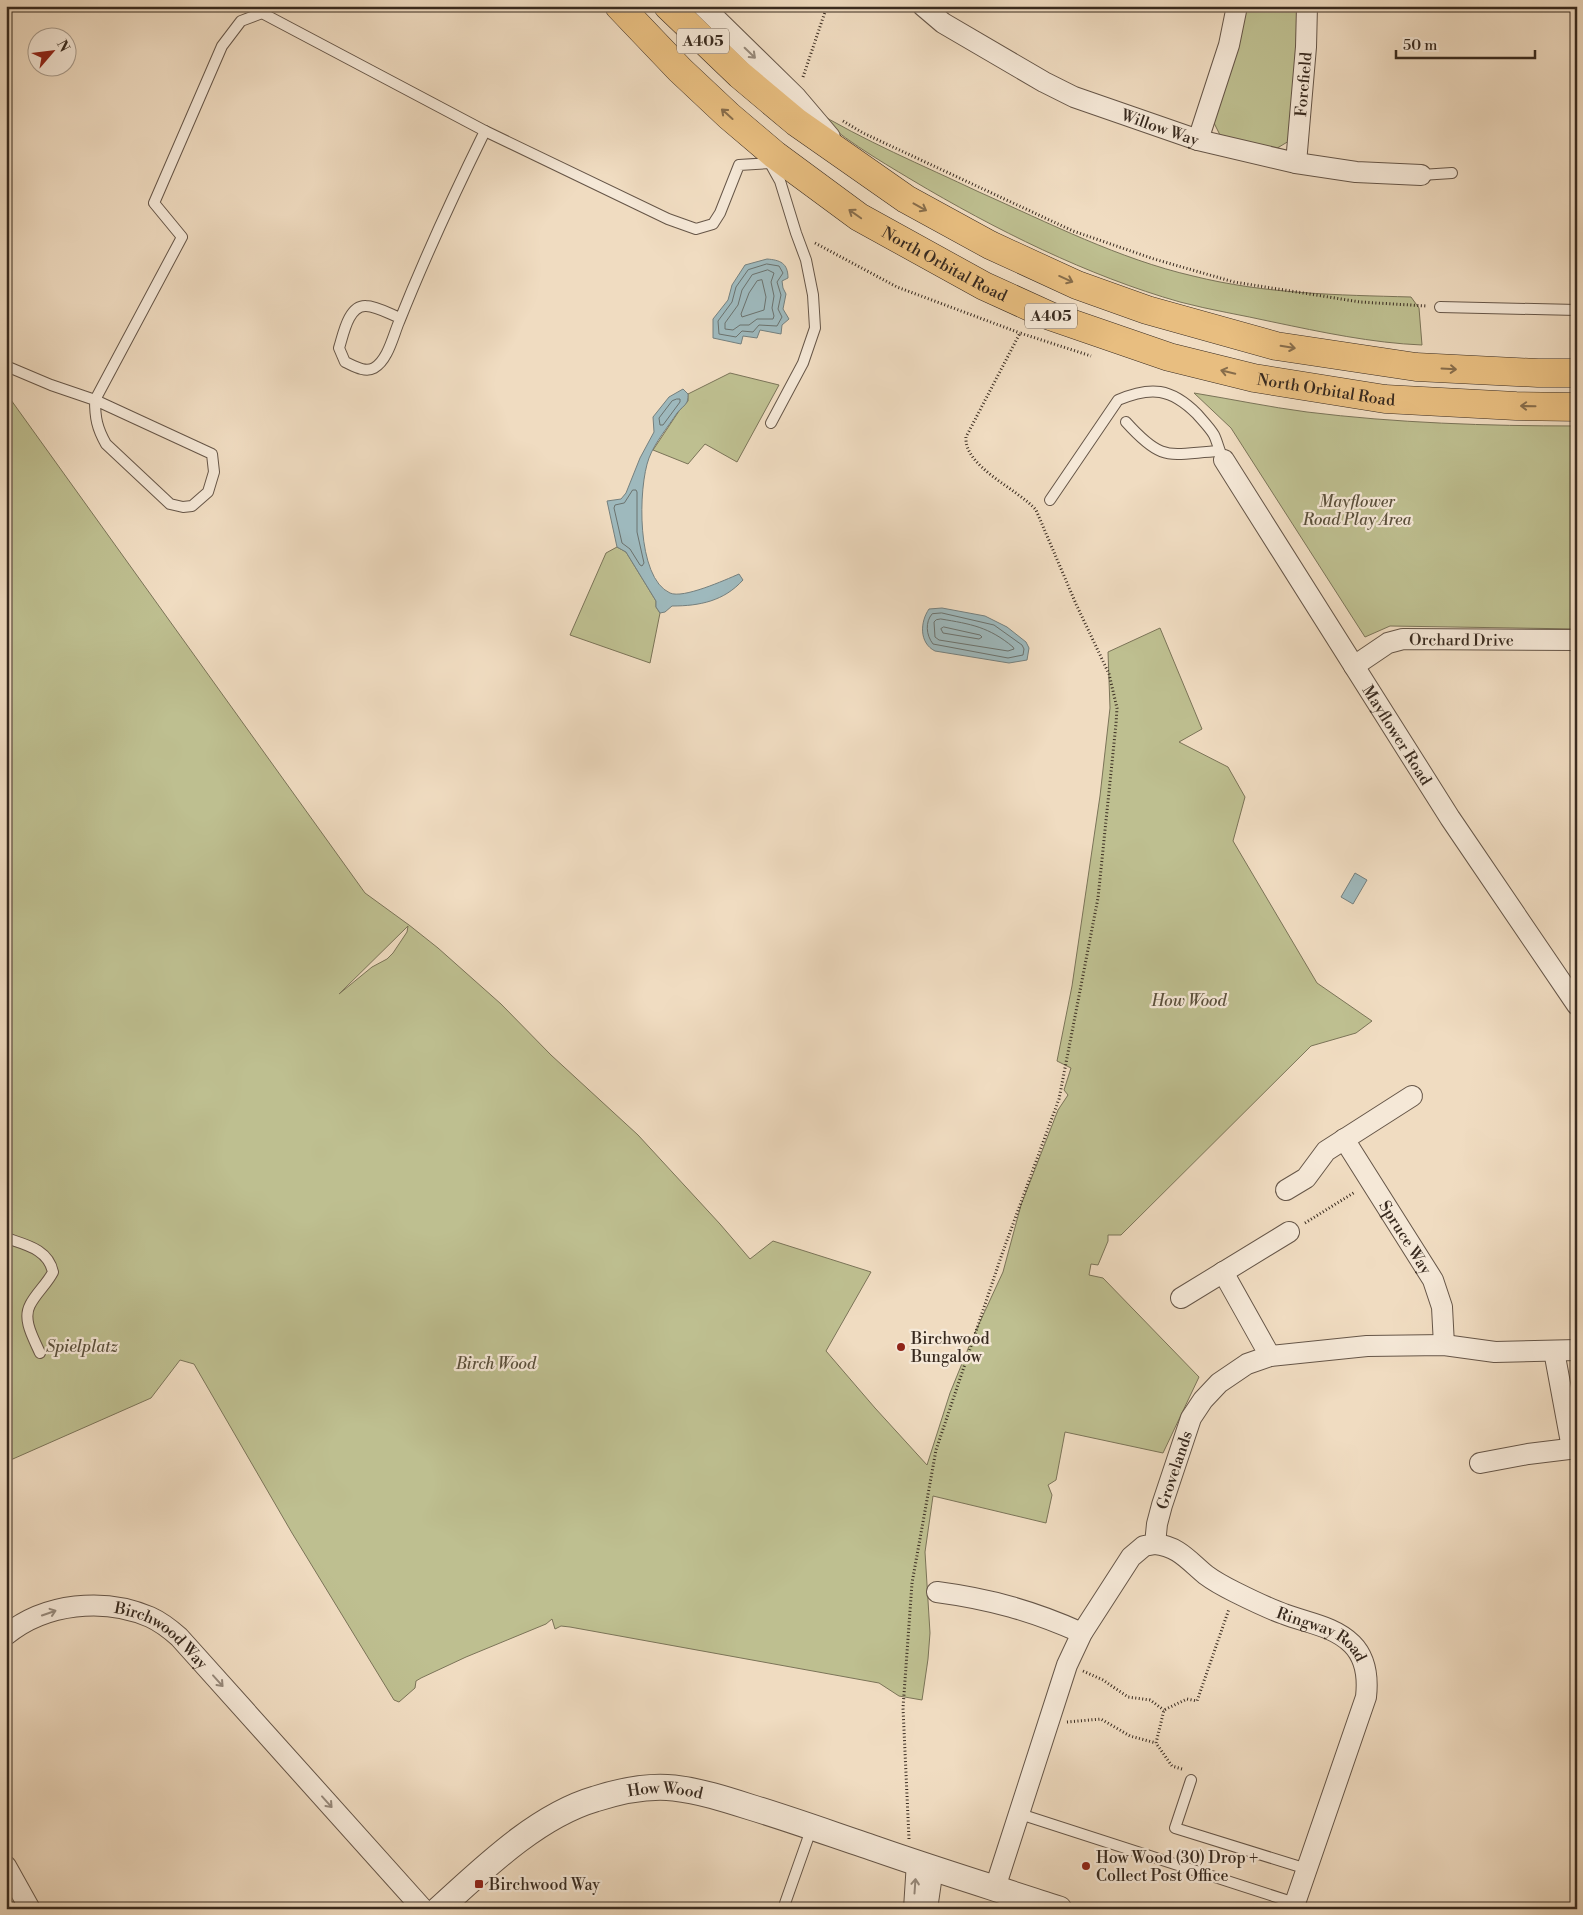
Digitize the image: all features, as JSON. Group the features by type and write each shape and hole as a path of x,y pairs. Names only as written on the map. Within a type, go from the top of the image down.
{"highway":[{"name":"North Orbital Road","path":"619,6 680,70 773,159 859,217 984,286 1050,316 1169,357 1254,378 1385,399 1516,406 1577,407"},
{"name":"A405","path":"668,6 740,75 796,122 906,199 990,245 1077,284 1147,310 1276,346 1416,367 1577,373"},
{"path":"740,75 753,109 770,127 773,133 773,159"}],"street":[{"name":"Willow Way","path":"923,6 943,23 1066,93 1120,114 1198,140 1296,163 1356,172 1421,175"},
{"path":"1198,140 1229,46 1237,6"},
{"name":"Forefield","path":"1296,163 1306,47 1307,6"},
{"path":"712,10 796,97 851,161"},
{"name":"Mayflower Road","path":"1222,456 1450,818 1577,1005"},
{"name":"Orchard Drive","path":"1354,666 1388,643 1403,639 1577,640"},
{"path":"1286,1190 1306,1178 1326,1151 1412,1096"},
{"name":"Spruce Way","path":"1344,1139 1439,1292 1442,1307 1444,1345"},
{"path":"1181,1298 1289,1232"},
{"path":"1222,1272 1270,1356"},
{"name":"Grovelands","path":"1155,1544 1157,1524 1162,1505 1192,1418 1203,1400 1219,1383 1247,1364 1270,1356 1367,1346 1444,1345 1496,1352 1577,1350"},
{"path":"1480,1464 1528,1454 1574,1448 1554,1352"},
{"path":"995,1888 1048,1723 1068,1665 1082,1633 1131,1557 1144,1546 1155,1544"},
{"name":"Ringway Road","path":"1155,1544 1168,1545 1208,1576 1235,1592 1284,1614 1343,1636 1354,1646 1365,1668 1368,1680 1366,1698 1294,1906"},
{"path":"937,1592 1004,1603 1082,1633"},
{"name":"Birchwood Way","path":"6,1635 33,1618 60,1609 86,1606 106,1606 129,1611 150,1617 164,1625 179,1637 423,1909"},
{"name":"How Wood","path":"439,1909 536,1827 564,1810 623,1791 672,1788 704,1792 812,1826 1059,1909"},
{"path":"914,1909 920,1863"},
{"path":"920,1863 927,1909"},
{"path":"6,1866 30,1909"}],"lane":[{"path":"6,366 51,385 95,400 212,454 214,472 208,492 192,506 183,507 170,504 106,444 99,431 95,417 95,400 182,237 154,202 222,46 241,21 262,13 485,131 668,219 696,229 713,224 720,213 739,165 773,159 806,260 813,294 815,328 802,363 772,423"},
{"path":"400,318 366,306 354,311 339,348 345,362 366,371 381,363 459,185 485,131"},
{"path":"1421,175 1452,173"},
{"path":"1440,307 1577,310"},
{"path":"1050,500 1118,400 1133,394 1161,391 1175,396 1188,405 1214,436 1222,456 1164,453 1150,446 1126,422"},
{"path":"6,1238 41,1252 48,1258 51,1264 53,1272 30,1304 27,1316 40,1354"},
{"path":"1191,1780 1176,1828 1307,1869"},
{"path":"1020,1814 1294,1906"},
{"path":"783,1909 812,1826"}],"path":[{"path":"796,97 827,6"},
{"path":"838,118 863,133 1073,231 1154,260 1234,282 1360,302 1440,307"},
{"path":"796,233 897,287 1020,333 1095,358"},
{"path":"920,1863 903,1708 912,1584 934,1460 1002,1254 1059,1099 1098,898 1116,724 1116,700 1109,674 1076,604 1036,510 1027,500 977,463 969,453 966,445 966,437 1020,333"},
{"path":"1289,1232 1372,1182"},
{"path":"1164,1710 1187,1699 1197,1702 1235,1592"},
{"path":"1068,1665 1103,1680 1128,1696 1150,1700 1164,1710"},
{"path":"1156,1743 1164,1710"},
{"path":"1048,1723 1101,1719 1130,1736 1156,1743 1172,1766 1186,1771 1191,1780"}],"green space":[{"path":"1244,6 1300,6 1289,141 1274,150 1220,135 1214,123"},
{"path":"810,108 872,142 1032,216 1111,250 1165,269 1247,287 1329,294 1411,297 1419,308 1422,345 1384,342 1310,330 1214,310 1180,302 1111,279 1042,250 943,198 859,147 833,129"},
{"path":"730,373 779,385 737,462 705,444 688,464 653,450 679,411 688,401 688,394"},
{"path":"6,393 365,893 438,948 501,1004 551,1055 638,1135 750,1259 773,1241 871,1272 826,1351 927,1465 950,1393 972,1339 1003,1272 1021,1205 1058,1110 1068,1095 1064,1090 1071,1068 1057,1061 1072,986 1100,796 1110,708 1108,652 1160,628 1202,729 1179,742 1228,767 1245,797 1233,841 1317,983 1372,1021 1356,1033 1311,1046 1121,1235 1108,1235 1108,1241 1098,1265 1091,1264 1089,1275 1103,1278 1199,1377 1163,1453 1065,1432 1056,1480 1048,1485 1052,1495 1046,1523 933,1496 925,1552 930,1633 922,1700 899,1696 879,1683 570,1627 561,1626 555,1629 552,1619 546,1624 421,1678 416,1681 415,1688 399,1702 394,1700 292,1533 194,1364 180,1360 151,1398 6,1462","holes":["408,926 407,932 387,959 372,967 339,994"]},
{"name":"Mayflower Road Play Area","path":"1194,393 1293,410 1374,419 1475,424 1577,426 1577,629 1390,626 1365,637 1231,428"},
{"path":"617,547 626,552 656,601 656,607 660,613 650,663 570,635 606,553"}],"water":[{"path":"767,259 782,263 788,273 788,278 782,281 786,294 783,309 789,319 782,325 781,334 760,330 757,338 743,336 741,344 713,338 713,319 728,300 732,285 745,265"},
{"path":"683,389 688,394 687,402 677,413 655,446 645,472 642,510 643,531 651,570 659,584 670,593 676,594 704,588 739,574 743,580 728,593 711,601 692,605 672,606 665,612 660,613 656,607 656,601 626,552 617,547 607,501 621,499 626,493 640,458 654,432 653,417 669,397"},
{"path":"942,608 985,616 1007,627 1026,642 1029,648 1027,660 1009,663 935,651 926,643 923,626 929,609"},
{"path":"1355,873 1367,880 1353,904 1341,897"}],"place":[{"name":"Birchwood Bungalow","path":"901,1347"},
{"name":"How Wood (30) Drop + Collect Post Office","path":"1086,1866"},
{"name":"Birchwood Way","path":"479,1884"}],"park label":[{"name":"Spielplatz","path":"82,1346"},
{"name":"Birch Wood","path":"496,1363"}]}
